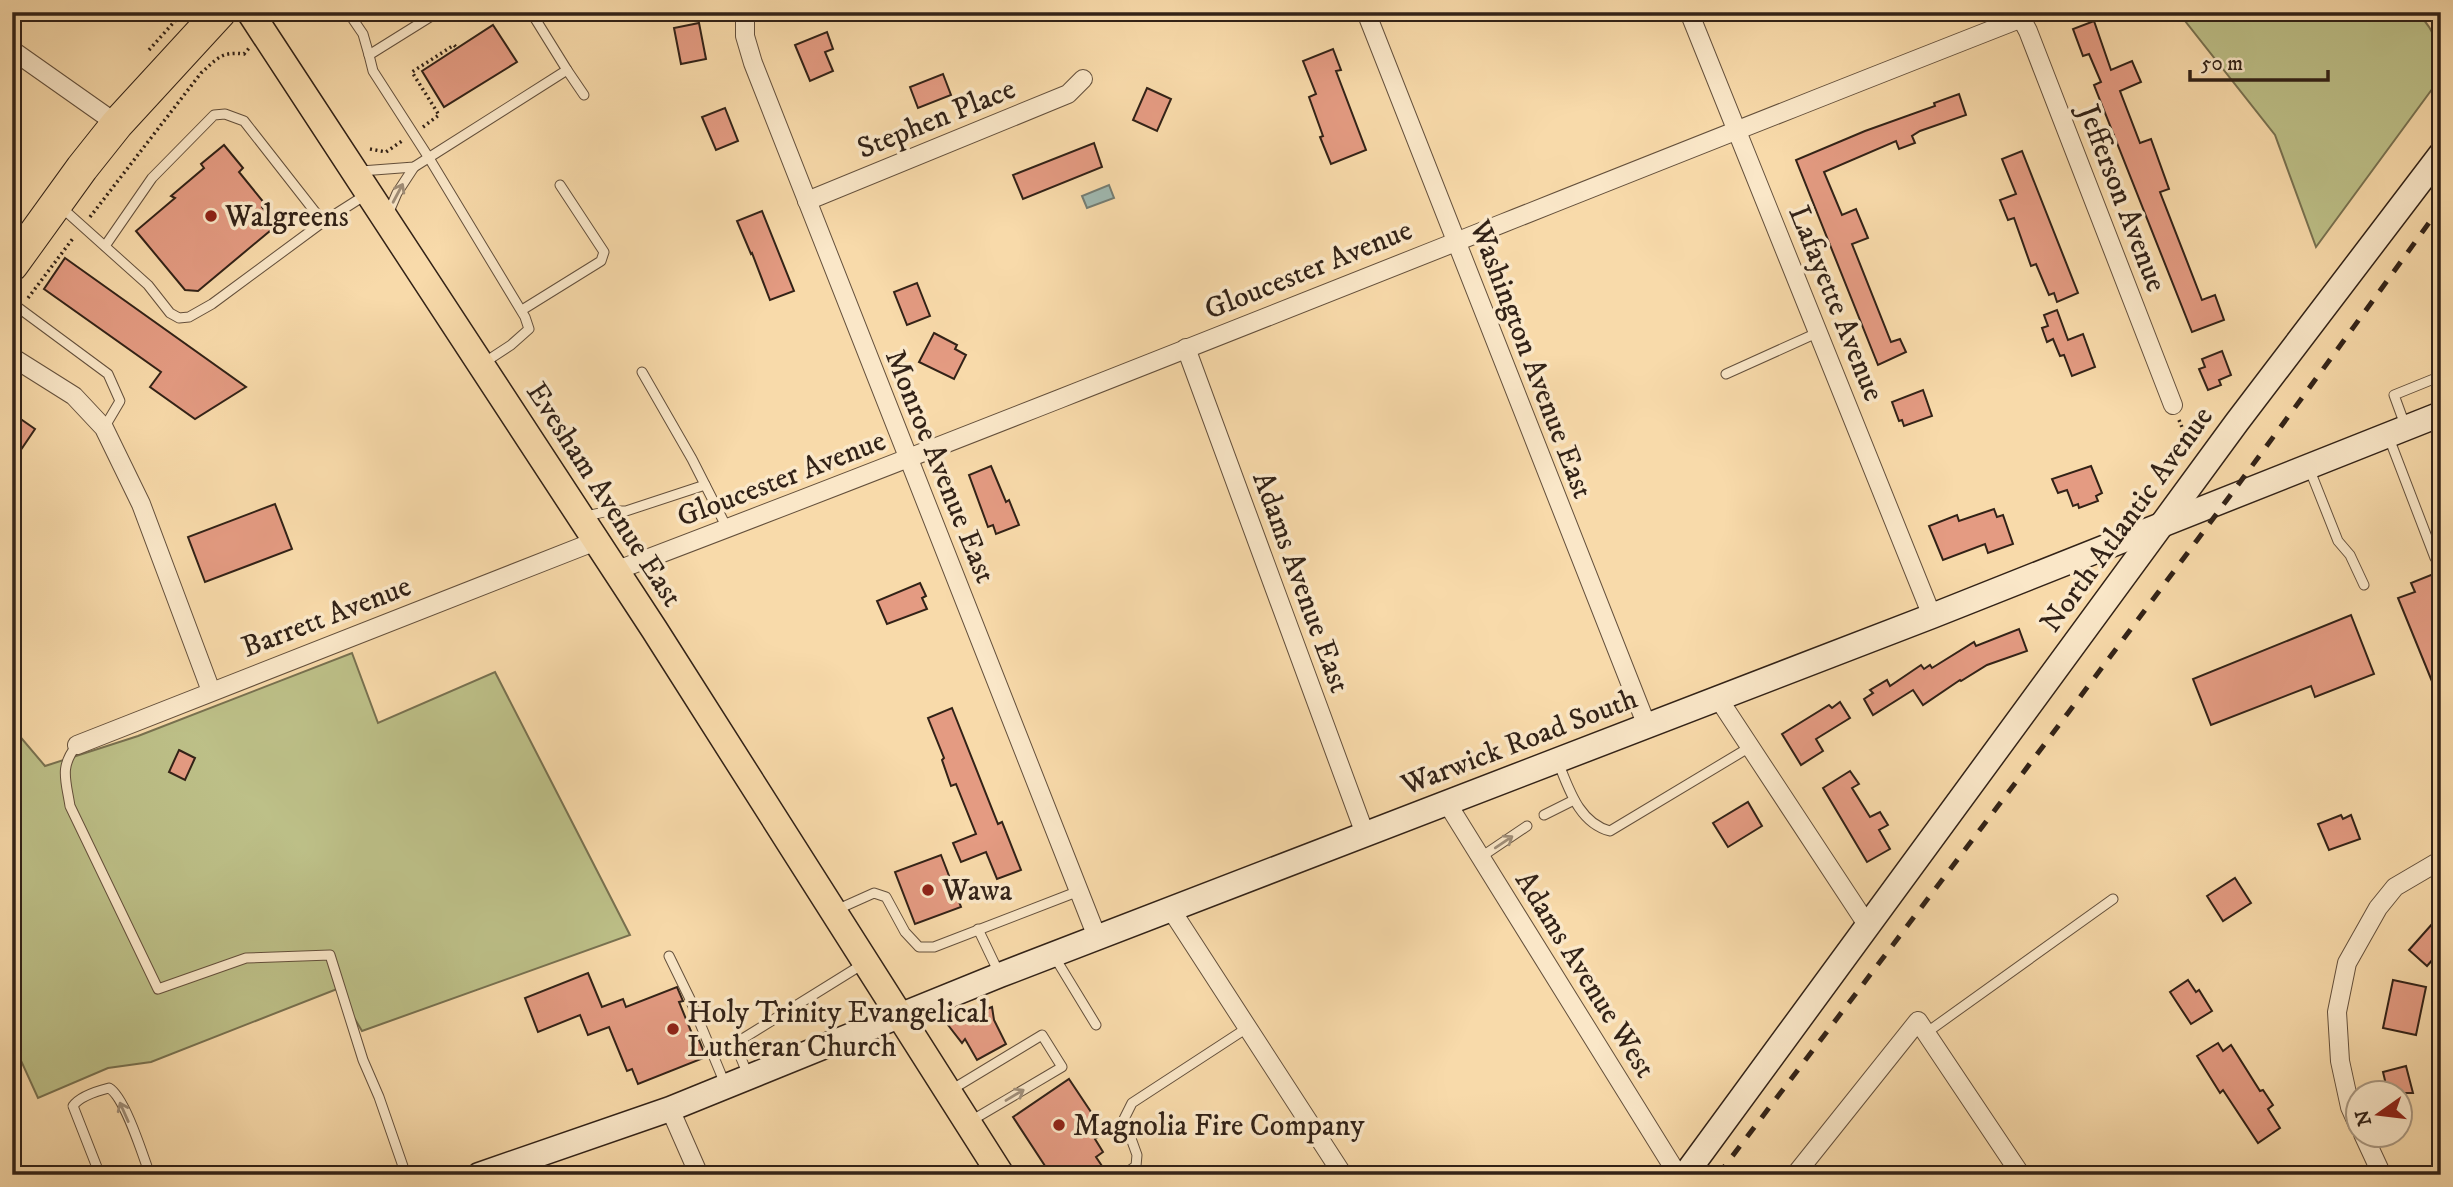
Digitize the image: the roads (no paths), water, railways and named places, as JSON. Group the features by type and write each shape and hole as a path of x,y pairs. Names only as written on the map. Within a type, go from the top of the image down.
{"highway":[{"path":"12,265 117,124 220,12"}],"main road":[{"name":"Evesham Avenue East","path":"256,22 596,541 1001,1175"}],"street":[{"name":"Monroe Avenue East","path":"745,12 745,36 753,63 1097,937"},
{"name":"Washington Avenue East","path":"1366,12 1647,726"},
{"name":"Lafayette Avenue","path":"1689,12 1932,616"},
{"name":"Gloucester Avenue","path":"615,571 909,459 2020,15"},
{"name":"Jefferson Avenue","path":"2020,15 2173,405"},
{"path":"12,50 117,124"},
{"name":"Stephen Place","path":"807,201 1068,94 1083,79"},
{"name":"North Atlantic Avenue","path":"1685,1175 2200,472 2441,154"},
{"name":"Adams Avenue East","path":"1186,348 1365,834"},
{"path":"12,356 74,396 104,428 141,504 211,691"},
{"name":"Warwick Road South","path":"479,1175 670,1109 1170,908 1932,616 2441,414"},
{"name":"Barrett Avenue","path":"77,745 596,541"},
{"path":"1718,698 1868,926"},
{"name":"Adams Avenue West","path":"1447,803 1678,1175"},
{"path":"2344,1079 2337,1012 2347,963 2378,908 2395,887 2441,860"},
{"path":"1170,908 1343,1175"},
{"path":"1795,1175 1922,1027 2021,1175"},
{"path":"670,1109 699,1175"},
{"path":"2369,1148 2382,1175"}],"lane":[{"path":"348,12 363,34 373,71 522,310 529,330 480,365"},
{"path":"369,55 438,12"},
{"path":"531,12 584,96"},
{"path":"57,203 148,285 170,313 179,318 189,317 212,304 323,222 361,182 414,167 567,70"},
{"path":"104,246 152,178 214,115 225,114 244,121 323,222"},
{"path":"386,220 397,193 414,167"},
{"path":"522,310 601,261 604,252 560,185"},
{"path":"16,306 108,374 121,401 104,428"},
{"path":"1726,374 1819,332"},
{"path":"642,372 727,528"},
{"path":"2435,558 2397,431 2394,395 2441,376"},
{"path":"2309,466 2338,541 2350,555 2364,585"},
{"path":"580,517 609,511 626,512 705,485"},
{"path":"77,745 67,758 66,766 70,806 158,989 246,958 330,955 363,1060 406,1175"},
{"path":"1557,760 1574,800 1596,827 1611,831 1750,747"},
{"path":"1544,815 1574,800"},
{"path":"1481,857 1527,826"},
{"path":"832,912 874,893 886,897 905,932 919,947 934,947 1079,891"},
{"path":"1922,1027 2113,899"},
{"path":"978,929 1000,975"},
{"path":"1053,954 1096,1025"},
{"path":"669,957 737,1081"},
{"path":"737,1081 739,1041 865,963"},
{"path":"1123,1175 1136,1166 1137,1155 1124,1119 1132,1103 1247,1028"},
{"path":"948,1092 1042,1035 1062,1067 968,1123"},
{"path":"100,1175 73,1106 76,1101 86,1096 109,1088 114,1091 123,1108 150,1175"}],"water":[{"path":"1109,185 1114,198 1087,208 1082,196"}],"railway":[{"path":"1718,1175 2173,572 2441,206"}],"place":[{"name":"Walgreens","path":"211,216"},
{"name":"Wawa","path":"928,890"},
{"name":"Holy Trinity Evangelical Lutheran Church","path":"673,1029"},
{"name":"Magnolia Fire Company","path":"1059,1125"}]}
